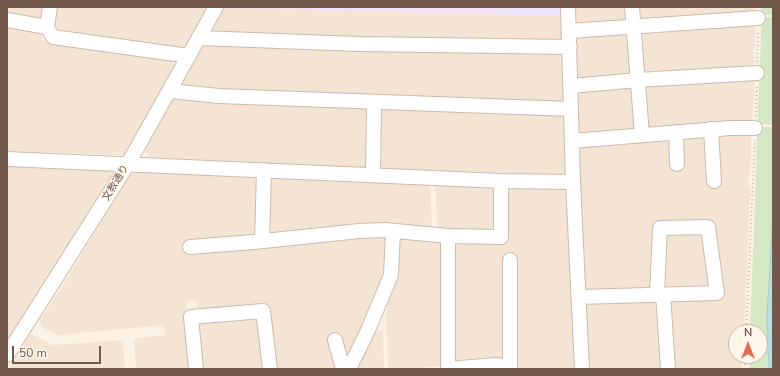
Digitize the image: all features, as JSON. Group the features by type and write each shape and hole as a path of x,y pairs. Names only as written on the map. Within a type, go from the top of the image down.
{"street":[{"path":"50,7 47,27 53,37 189,56"},
{"name":"文教通り","path":"7,355 128,164 216,7"},
{"path":"568,7 573,182 580,297 582,369"},
{"path":"632,7 642,135"},
{"path":"569,31 758,18"},
{"path":"7,20 47,27"},
{"path":"199,38 359,44 570,47"},
{"path":"571,86 638,80 757,73"},
{"path":"170,91 219,96 571,109"},
{"path":"373,175 374,102"},
{"path":"572,141 711,129 755,128"},
{"path":"711,129 714,181"},
{"path":"676,132 678,164"},
{"path":"7,159 501,181 573,182"},
{"path":"262,241 264,170"},
{"path":"190,246 262,241 359,231 393,231 448,236 501,237 501,181"},
{"path":"580,297 660,294 716,293 708,227 660,228 660,294 668,369"},
{"path":"348,369 368,330 391,275 393,231"},
{"path":"448,236 448,369 496,365 510,369 510,260"},
{"path":"196,369 191,317 263,311 270,369"},
{"path":"335,340 343,369"}],"path":[{"path":"746,324 758,18"}],"shaded area":[{"path":"7,7 46,7 44,19 39,22 7,17"},
{"path":"54,7 208,7 187,45 177,49 57,32 51,23"},
{"path":"563,7 563,16 222,8"},
{"path":"574,7 628,7 626,22 575,24"},
{"path":"635,7 756,7 756,15 639,22"},
{"path":"222,8 563,16 563,44 213,36 210,31"},
{"path":"755,22 754,70 643,78 639,29"},
{"path":"7,23 42,33 41,40 171,59 175,67 125,155 7,151"},
{"path":"627,30 634,74 577,79 576,37"},
{"path":"205,41 564,53 564,104 182,88 180,84"},
{"path":"755,77 752,125 648,132 645,84"},
{"path":"631,84 636,133 579,137 578,93 581,89"},
{"path":"175,96 370,106 369,168 149,157 145,149"},
{"path":"379,106 564,113 566,175 377,168"},
{"path":"751,131 744,324 728,324 728,364 742,364 742,369 671,369 667,302 671,298 721,297 711,223 656,225 653,287 650,291 585,292 579,144 678,135 714,136"},
{"path":"11,164 108,168 112,176 7,345 7,168"},
{"path":"137,172 261,178 259,235 386,233 389,271 346,368 277,369 273,366 267,307 202,312 198,309 196,300 186,301 192,369 136,369 134,342 137,338 165,335 164,325 58,335 44,329 39,321 60,290 129,176"},
{"path":"267,178 430,185 432,227 429,230 267,237"},
{"path":"435,185 567,190 576,369 520,369 517,368 514,361 455,365 444,361 440,366 389,369 386,313 395,272 396,235 438,233"},
{"path":"668,232 699,232 704,235 711,285 707,289 665,290 661,286 664,236"},
{"path":"656,298 661,303 664,369 588,369 586,305 593,300"},
{"path":"256,315 261,319 263,369 201,369 196,323"},
{"path":"370,331 383,331 384,369 352,369"},
{"path":"31,334 51,345 119,340 123,343 125,369 8,369"}],"green space":[{"path":"762,7 773,7 773,15 763,15 763,17 773,17 773,125 760,124 760,127 773,127 773,215 767,324 750,324"},
{"path":"768,343 769,369 749,369 749,364 768,364"}],"water":[{"path":"773,215 773,369 769,369 767,317"}]}
